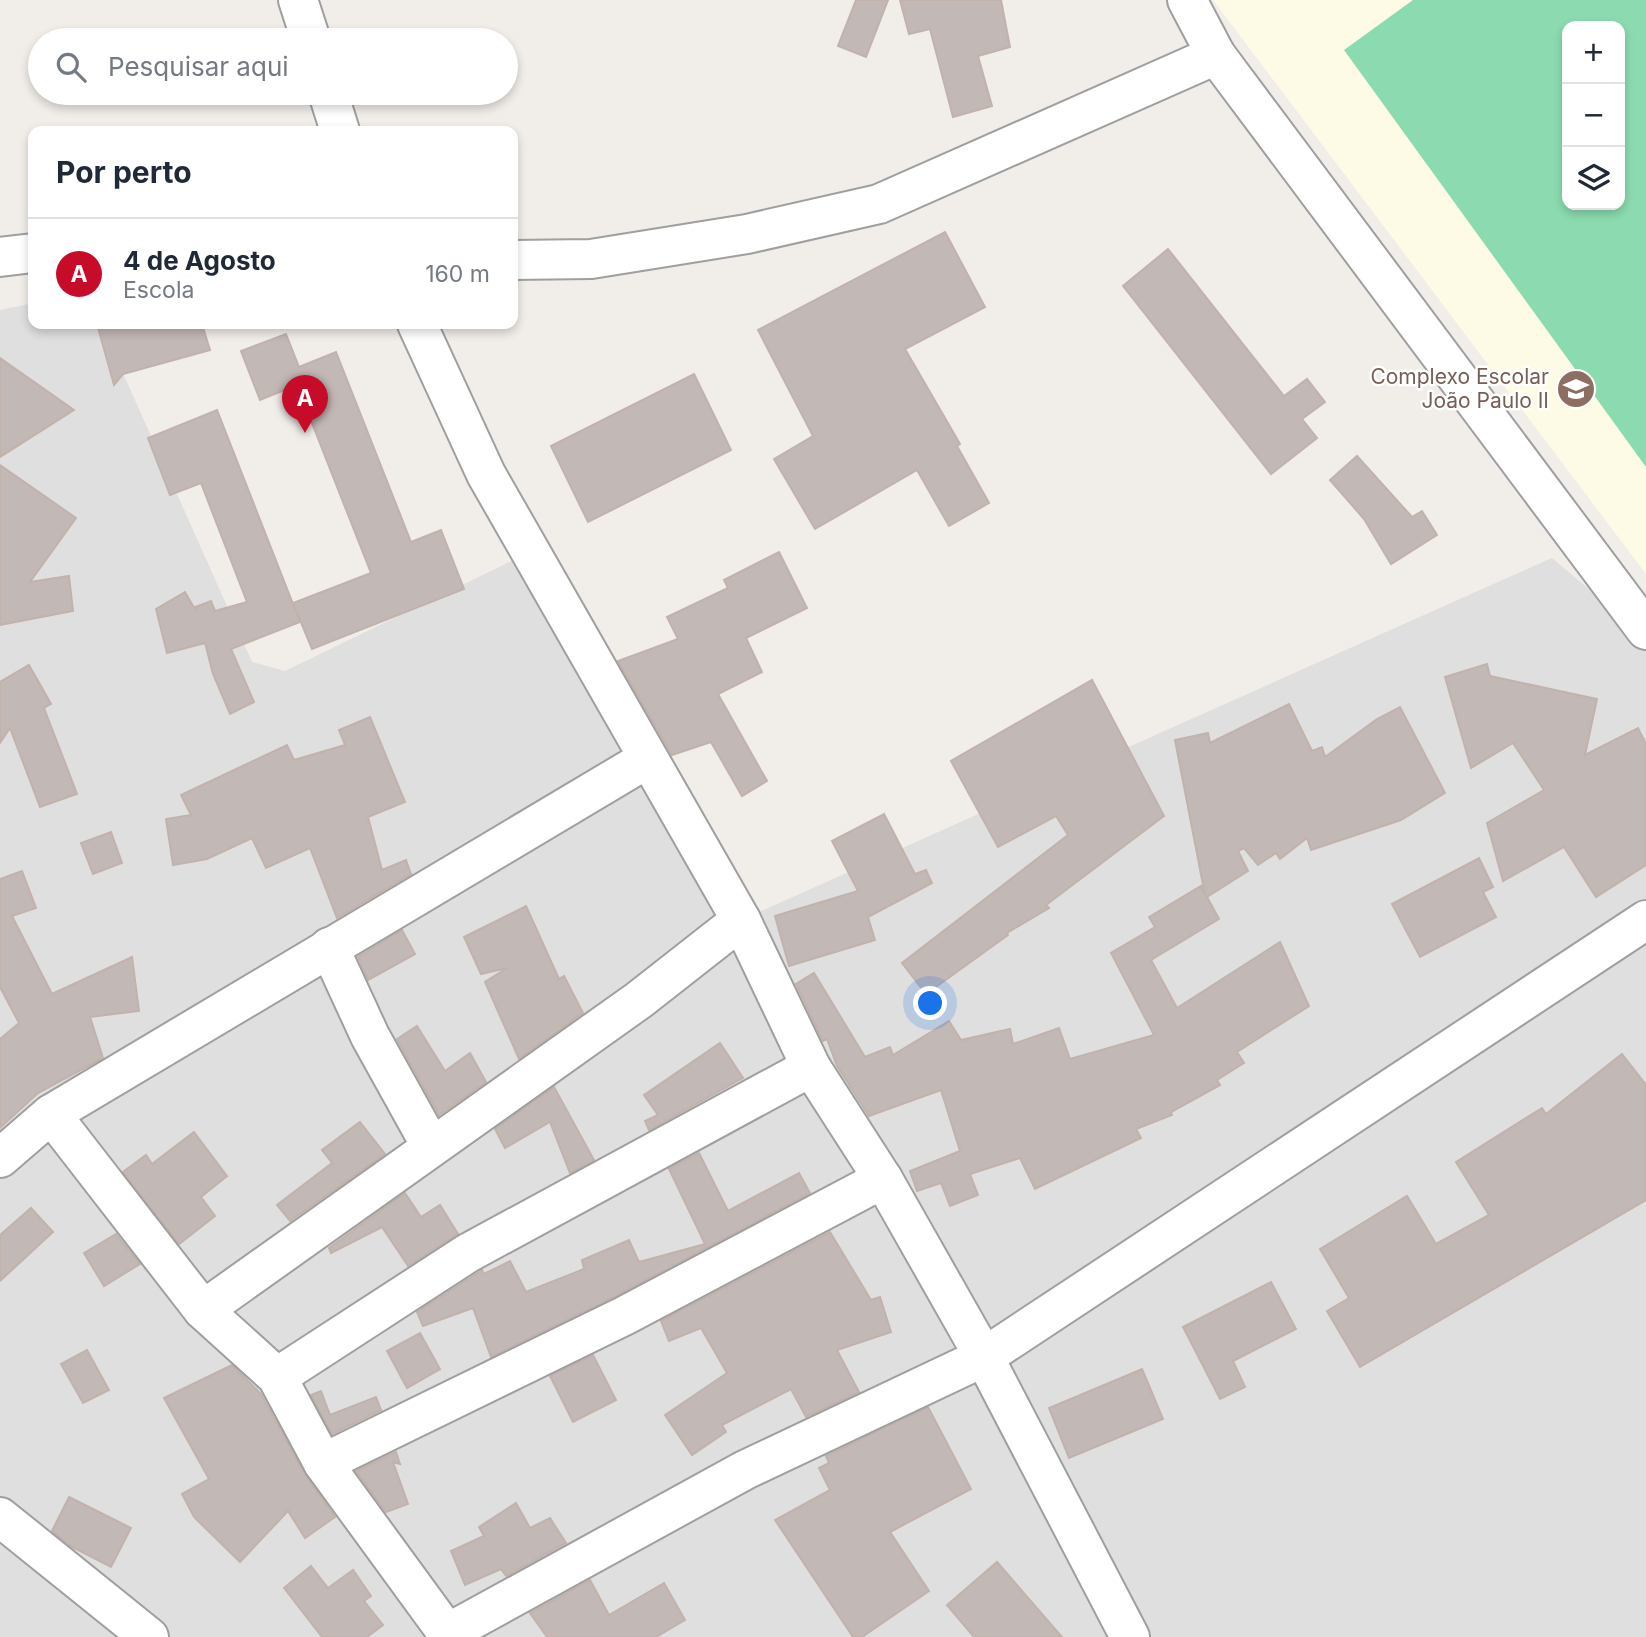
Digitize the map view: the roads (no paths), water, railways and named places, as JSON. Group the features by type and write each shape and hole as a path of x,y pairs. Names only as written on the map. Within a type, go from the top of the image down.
{"street":[{"path":"299,0 307,28"},
{"path":"1187,0 1216,55 1646,630"},
{"path":"518,260 591,259 747,234 879,204 1216,55"},
{"path":"332,105 338,126"},
{"path":"0,257 28,254"},
{"path":"418,329 486,474 741,920 811,1067 883,1179 984,1357 1130,1637"},
{"path":"0,1158 51,1114 647,759"},
{"path":"203,1310 639,1000 741,920"},
{"path":"51,1114 203,1310 277,1377 323,1463 449,1635 745,1470 984,1357 1646,920"},
{"path":"330,947 370,1036 431,1146"},
{"path":"277,1377 468,1253 811,1067"},
{"path":"323,1463 624,1316 883,1179"},
{"path":"0,1517 149,1637"}],"place":[{"name":"Complexo Escolar João Paulo II","path":"1576,389"},
{"name":"4 de Agosto","path":"305,433"}]}
